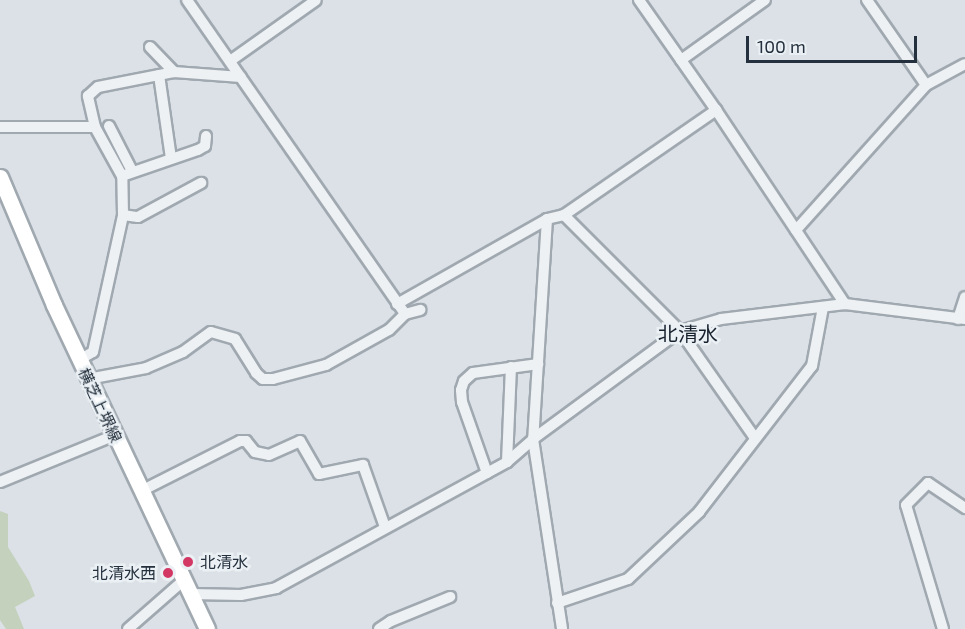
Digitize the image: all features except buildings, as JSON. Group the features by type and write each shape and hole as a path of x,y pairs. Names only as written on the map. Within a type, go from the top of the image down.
{"main road":[{"name":"横芝上堺線","path":"0,177 88,379 207,629"}],"street":[{"path":"186,0 405,314"},
{"path":"230,61 316,0"},
{"path":"639,0 716,110 845,304"},
{"path":"681,60 765,0"},
{"path":"867,0 926,85"},
{"path":"150,47 174,72"},
{"path":"796,230 926,85 965,64"},
{"path":"127,174 95,127 88,96 92,91 174,72 241,77"},
{"path":"159,75 171,158"},
{"path":"397,304 547,219 564,215 716,110"},
{"path":"80,360 93,352 123,215 127,174 109,126"},
{"path":"0,128 95,127"},
{"path":"127,174 205,146 206,136"},
{"path":"123,215 138,217 201,183"},
{"path":"564,215 680,331 755,438"},
{"path":"547,219 533,439 562,629"},
{"path":"191,594 241,595 276,588 507,462 533,439 680,331 721,319 845,304 962,319 965,297"},
{"path":"557,603 628,579 699,512 755,438 765,431 812,366 823,307"},
{"path":"88,379 146,368 183,351 211,332 235,339 256,373 263,379 273,379 326,365 388,330 405,314 420,310"},
{"path":"488,473 462,402 461,390 464,381 473,373 538,364"},
{"path":"507,462 511,367"},
{"path":"2,477 115,435"},
{"path":"141,491 240,441 246,441 255,452 269,455 300,441 319,474 363,465 385,527"},
{"path":"944,629 906,505 928,483 965,508"},
{"path":"128,629 184,580"},
{"path":"378,629 391,621 450,597"}],"green space":[{"path":"0,511 8,514 8,547 29,581 35,596 15,607 24,629 6,629 0,620"}],"place":[{"name":"北清水","path":"188,562"},
{"name":"北清水西","path":"168,573"}],"district":[{"name":"北清水","path":"688,333"}]}
